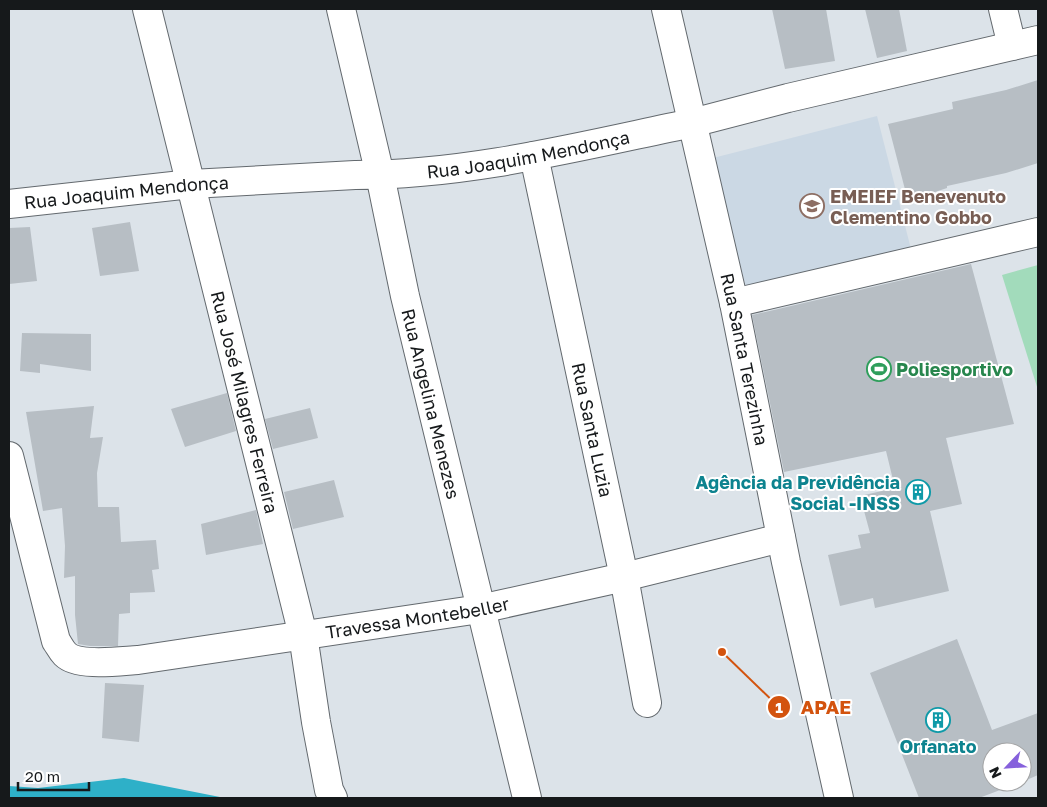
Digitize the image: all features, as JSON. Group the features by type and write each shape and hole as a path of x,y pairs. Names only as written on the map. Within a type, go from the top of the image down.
{"street":[{"name":"Rua José Milagres Ferreira","path":"147,9 303,635 316,722 329,790 333,798"},
{"name":"Rua Angelina Menezes","path":"341,9 380,175 405,296 527,798"},
{"name":"Rua Santa Terezinha","path":"666,9 734,303 781,538 839,798"},
{"path":"1003,9 1012,46"},
{"name":"Rua Joaquim Mendonça","path":"9,204 191,184 380,175 465,168 534,156 692,123 788,98 1038,40"},
{"name":"Rua Santa Luzia","path":"534,156 624,577 648,703"},
{"path":"734,303 1038,232"},
{"name":"Travessa Montebeller","path":"9,456 56,641 66,655 82,661 112,662 138,660 480,610 781,538"}],"shaded area":[{"name":"EMEIEF Benevenuto Clementino Gobbo","path":"877,116 912,253 748,295 713,158"}],"green space":[{"path":"1038,265 1038,390 1002,275"}],"water":[{"path":"124,778 225,798 9,798 9,786 38,788"}],"building":[{"path":"772,9 826,9 835,61 785,69"},
{"path":"865,9 899,9 907,51 877,58"},
{"path":"1038,80 1038,163 1006,173 947,186 947,188 908,201 888,124 953,109 952,102 1006,90"},
{"path":"130,222 139,271 100,276 92,228"},
{"path":"30,227 37,281 9,284 9,228"},
{"name":"Poliesportivo","path":"971,264 1014,424 946,438 962,504 930,511 949,591 875,608 873,598 840,606 828,555 861,548 858,535 870,533 860,496 895,488 886,451 784,472 752,315"},
{"path":"22,333 91,334 91,371 40,364 40,373 20,371"},
{"path":"227,393 236,431 185,447 171,409"},
{"path":"94,406 90,438 103,437 97,473 98,507 119,507 121,542 156,540 159,569 152,570 155,592 130,593 130,613 119,614 118,646 78,644 75,615 75,576 64,578 65,546 62,508 43,511 26,412"},
{"path":"310,408 318,438 273,449 265,419"},
{"path":"334,480 344,517 293,529 284,492"},
{"path":"256,510 263,544 206,555 201,524"},
{"name":"Orfanato","path":"957,639 992,730 1038,713 1038,775 1032,778 1032,742 982,742 982,792 995,792 979,798 919,798 870,673"},
{"path":"105,683 144,685 139,742 102,738"}],"place":[{"name":"EMEIEF Benevenuto Clementino Gobbo","path":"812,206"},
{"name":"Poliesportivo","path":"879,369"},
{"name":"Agência da Previdência Social -INSS","path":"918,492"},
{"name":"APAE","path":"722,652"},
{"name":"Orfanato","path":"938,720"}]}
